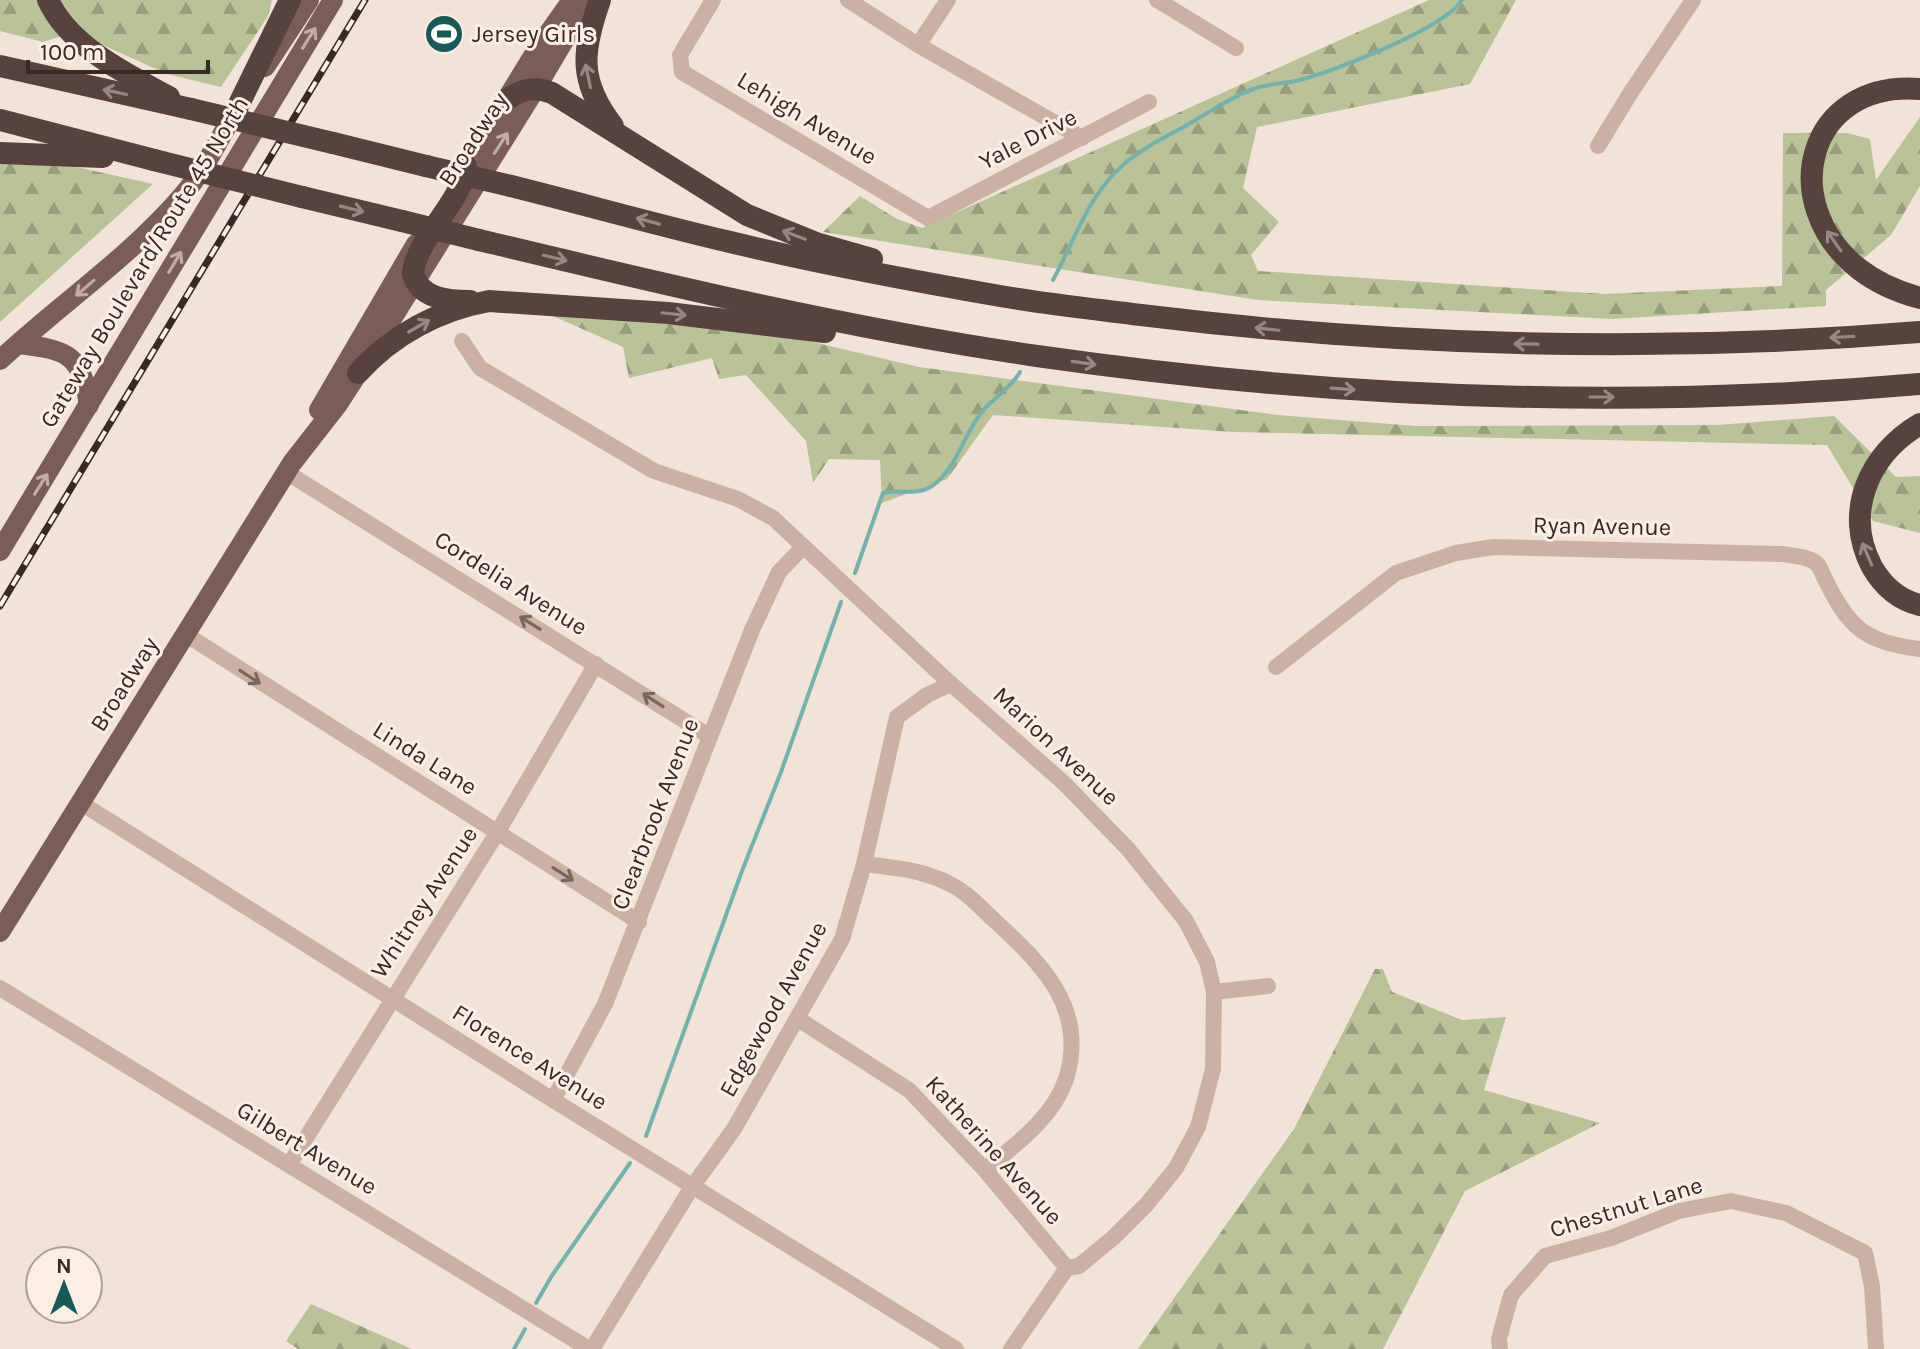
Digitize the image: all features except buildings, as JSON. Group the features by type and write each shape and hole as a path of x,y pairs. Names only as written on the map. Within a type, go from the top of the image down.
{"highway":[{"path":"48,0 77,39 111,64 191,109"},
{"path":"600,0 587,37 587,74 602,111 628,142"},
{"path":"238,106 303,1"},
{"path":"0,66 333,143 755,248 1004,297 1263,329 1433,341 1697,343 1920,332"},
{"path":"506,100 522,90 536,88 552,93 733,207 778,229 816,243 1004,297"},
{"path":"1920,89 1877,91 1843,109 1820,139 1813,156 1811,177 1813,196 1823,223 1847,258 1881,284 1920,298"},
{"path":"0,120 479,240 798,313 1033,356"},
{"path":"0,153 154,160"},
{"path":"466,166 464,182 414,267 415,281 426,292 448,301 668,313 1233,380 1461,395 1693,396 1920,384"},
{"path":"358,373 378,352 421,324 462,306 489,301"},
{"path":"1920,424 1883,452 1862,495 1859,514 1863,550 1877,575 1888,589 1910,603 1920,605"}],"main road":[{"name":"Gateway Boulevard/Route 45 North","path":"0,551 333,0"},
{"name":"Broadway","path":"0,932 289,468 389,291 506,100 572,0"},
{"name":"Broadway","path":"289,468 358,373 588,0"},
{"path":"0,360 117,261 183,195 238,106"},
{"path":"19,344 49,348 70,357 85,379 89,405"}],"street":[{"name":"Lehigh Avenue","path":"713,0 680,55 682,72 928,218"},
{"path":"848,0 918,45 1082,138"},
{"path":"918,45 948,0"},
{"path":"1157,0 1236,48"},
{"path":"1598,146 1693,0"},
{"name":"Yale Drive","path":"928,218 1149,102"},
{"name":"Marion Avenue","path":"462,341 480,368 654,471 701,485 773,518 951,684 1064,783 1148,873 1186,921 1207,962 1214,992 1213,1069 1203,1113 1191,1142 1167,1181 1137,1215 1079,1266 1067,1268 1011,1349"},
{"name":"Cordelia Avenue","path":"289,468 709,736"},
{"name":"Clearbrook Avenue","path":"553,1100 605,1004 752,630 779,572 803,547"},
{"name":"Ryan Avenue","path":"1276,667 1396,573 1456,553 1493,547 1783,554 1810,559 1819,565 1851,623 1880,643 1920,649"},
{"name":"Linda Lane","path":"185,634 639,922"},
{"name":"Whitney Avenue","path":"289,1165 497,833 596,664"},
{"name":"Edgewood Avenue","path":"590,1349 692,1187 734,1129 842,939 864,864 897,717 927,695 951,684"},
{"name":"Florence Avenue","path":"81,803 956,1349"},
{"path":"864,864 920,873 962,891 1049,977 1064,1003 1070,1049 1066,1079 1060,1093 1042,1118 985,1170"},
{"path":"1214,992 1268,986"},
{"name":"Gilbert Avenue","path":"0,988 590,1349"},
{"name":"Katherine Avenue","path":"798,1019 909,1090 985,1170 1067,1268"},
{"name":"Chestnut Lane","path":"1500,1349 1499,1339 1511,1295 1545,1256 1611,1238 1679,1211 1731,1201 1786,1213 1865,1253 1872,1286 1876,1349"}],"green space":[{"path":"0,0 272,0 268,16 221,87 167,74 74,32 43,42 0,31"},
{"path":"1429,0 1516,0 1470,84 1257,127 1243,188 1279,222 1251,255 1258,271 1605,294 1782,286 1783,133 1847,133 1870,139 1876,180 1920,117 1920,186 1891,235 1826,290 1826,306 1612,319 1258,300 823,232 860,196 897,219 922,228"},
{"path":"0,150 153,184 0,322"},
{"path":"544,312 783,335 919,367 1278,415 1415,426 1717,425 1834,416 1896,477 1920,476 1920,533 1873,521 1827,445 1234,432 993,415 947,479 882,503 880,460 829,459 813,483 806,441 746,375 719,379 712,358 629,378 623,347"},
{"path":"1375,969 1383,969 1392,992 1462,1020 1506,1017 1484,1090 1600,1123 1465,1191 1383,1349 1138,1349 1294,1129"},
{"path":"311,1304 412,1349 298,1349 286,1341"}],"waterway":[{"path":"1053,280 1100,191 1122,166 1139,153 1245,92 1316,75 1388,47 1434,23 1462,0"},
{"path":"855,573 883,493 920,491 940,479 981,413 1020,372"},
{"path":"646,1136 841,602"},
{"path":"536,1303 630,1163"},
{"path":"514,1349 525,1329"}],"railway":[{"path":"0,606 365,0"}],"place":[{"name":"Jersey Girls","path":"444,34"}]}
